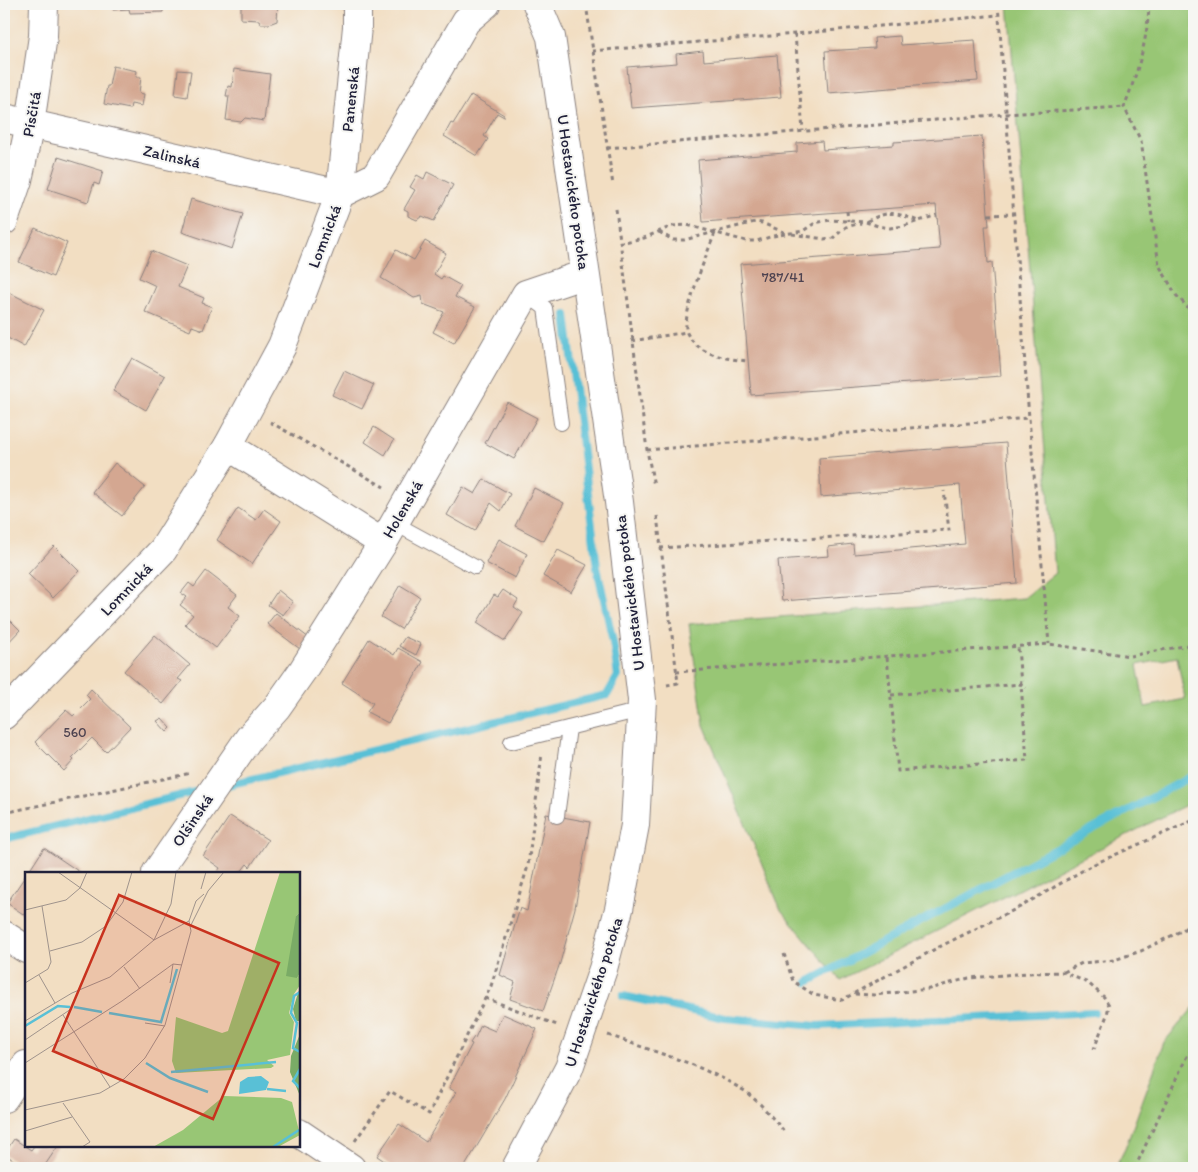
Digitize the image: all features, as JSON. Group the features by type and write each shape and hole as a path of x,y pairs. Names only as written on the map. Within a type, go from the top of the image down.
{"street":[{"name":"Písčitá","path":"4,221 18,180 30,124 43,36 44,4"},
{"name":"Panenská","path":"340,194 357,27 357,4"},
{"name":"Lomnická","path":"4,716 163,550 228,446 282,346 340,194 376,176 466,21 486,4"},
{"name":"U Hostavického potoka","path":"516,1168 569,1068 594,1034 603,969 619,909 634,825 642,700 619,502 551,37 537,4"},
{"name":"Zalinská","path":"4,118 340,194"},
{"path":"526,294 585,274"},
{"name":"Holenská","path":"228,767 249,738 277,707 292,685 395,522 526,294"},
{"path":"228,446 395,522"},
{"name":"Olšinská","path":"157,872 228,767"},
{"path":"4,935 25,948"},
{"path":"4,1098 25,1066"},
{"path":"300,1134 346,1165"}],"lane":[{"path":"526,294 545,308 561,423"},
{"path":"395,522 475,567"},
{"path":"513,742 641,710"},
{"path":"557,816 569,728"}],"path":[{"path":"586,4 612,185"},
{"path":"998,4 1029,418 1049,644"},
{"path":"1149,4 1148,24 1134,82 1124,107 1141,141 1159,265 1176,295 1194,314"},
{"path":"592,51 998,15"},
{"path":"795,34 802,131"},
{"path":"607,148 1006,114 1124,107"},
{"path":"616,209 632,341 647,450 654,486"},
{"path":"847,211 848,221"},
{"path":"659,232 672,240 684,240 755,222 789,233 824,239 833,238 846,227 893,212 918,221"},
{"path":"988,216 1013,214"},
{"path":"620,243 644,238 672,226 687,225 746,241 757,241 803,231 823,222 866,222 890,228 937,215"},
{"path":"715,233 686,316 687,332 698,345 716,356 748,360"},
{"path":"632,341 687,332"},
{"path":"248,410 395,522"},
{"path":"647,450 1029,418"},
{"path":"660,548 948,530 944,490"},
{"path":"657,516 676,672 1049,644 1130,656 1194,644"},
{"path":"887,657 898,771 1027,760 1018,647"},
{"path":"891,694 1021,684 1026,688"},
{"path":"346,1165 390,1091 429,1114 490,986 528,866 543,750 520,756 513,742"},
{"path":"4,813 199,772"},
{"path":"784,954 793,981 814,996 842,1000 937,948 1022,906 1092,865 1194,820"},
{"path":"854,994 874,995 929,989 969,978 1063,972 1082,963 1114,960 1141,951 1183,930 1194,920"},
{"path":"1063,972 1088,983 1104,997 1109,1005 1094,1049"},
{"path":"485,998 691,1064 745,1091 784,1131"},
{"path":"1135,1168 1186,1058 1194,1046"}],"green space":[{"path":"1008,4 1194,4 1194,801 840,980 781,910 704,725 689,624 1024,598 1055,573","holes":["1177,657 1185,699 1145,707 1137,665"]},
{"path":"1194,1007 1194,1168 1115,1168 1125,1149 1164,1042"}],"building":[{"path":"113,4 163,4 163,12 130,13 129,9 113,10"},
{"path":"241,4 278,4 277,21 261,24 259,20 241,19"},
{"path":"900,36 901,45 975,40 978,81 828,93 825,51 875,48 874,38"},
{"path":"703,51 704,61 777,55 781,97 631,108 627,67 677,63 676,54"},
{"path":"113,66 137,71 136,77 141,77 139,93 144,94 142,106 131,104 130,109 104,104"},
{"path":"234,69 270,74 264,121 245,118 241,122 226,120 229,96 226,96 228,86 232,87"},
{"path":"178,70 191,71 187,97 175,95"},
{"path":"471,95 504,115 504,117 497,113 484,136 488,139 477,156 444,136"},
{"path":"982,136 989,226 985,226 988,263 992,262 1001,376 751,395 740,264 940,249 936,205 703,222 698,160 797,152 797,143 822,141 823,150 894,145 894,142"},
{"path":"58,157 103,171 99,185 94,183 88,202 48,189"},
{"path":"427,172 453,185 434,221 422,216 417,220 408,216 408,211 404,209 415,190 410,187 417,175 424,179"},
{"path":"191,199 243,214 232,249 182,232"},
{"path":"35,228 67,243 53,277 19,262"},
{"path":"425,241 446,253 434,274 441,279 443,276 461,286 455,297 475,307 454,343 433,332 444,312 423,304 422,296 414,298 381,278 396,250 414,260"},
{"path":"151,251 187,266 178,287 204,298 202,303 212,307 203,330 192,326 190,331 145,312 156,286 139,278"},
{"path":"8,292 44,310 24,347 4,336 4,299"},
{"path":"132,358 165,376 146,410 113,391"},
{"path":"344,371 374,385 362,409 332,395"},
{"path":"507,402 537,418 514,459 485,443"},
{"path":"374,427 394,440 385,455 365,442"},
{"path":"1006,443 1017,583 782,601 778,560 829,556 828,547 853,544 854,554 965,544 960,485 821,497 819,458"},
{"path":"115,463 145,487 122,516 92,492"},
{"path":"484,479 510,494 501,511 491,503 475,531 447,515 463,487 475,494"},
{"path":"534,488 564,503 544,541 515,526"},
{"path":"238,508 256,520 264,509 281,521 252,564 217,540"},
{"path":"499,539 527,554 515,578 486,563"},
{"path":"54,546 79,571 53,598 28,574"},
{"path":"558,550 587,565 571,592 543,576"},
{"path":"206,571 237,595 228,607 240,616 216,648 185,624 193,615 180,605 187,597 181,593 189,583 194,587"},
{"path":"400,585 420,597 401,629 381,617"},
{"path":"278,590 293,602 283,615 268,605"},
{"path":"503,590 518,600 514,607 523,613 505,641 477,623 494,595 498,597"},
{"path":"276,613 309,638 300,649 267,624"},
{"path":"4,614 20,630 4,647"},
{"path":"155,635 190,665 178,679 182,681 163,704 124,671"},
{"path":"405,637 421,644 416,655 399,646"},
{"path":"369,639 394,655 398,648 423,662 388,723 367,712 373,703 342,683"},
{"path":"91,689 130,727 106,752 92,738 72,758 74,760 64,771 35,742 66,710 73,716 90,699 86,695"},
{"path":"162,718 171,728 167,732 157,721"},
{"path":"546,814 590,822 575,908 560,963 543,1011 510,999 515,982 500,975 520,908 527,911"},
{"path":"230,816 268,840 250,867 247,864 241,872 218,872 220,868 203,856"},
{"path":"44,848 80,872 29,872"},
{"path":"25,876 25,915 7,903"},
{"path":"503,1014 537,1029 505,1099 464,1168 395,1168 377,1156 399,1124 426,1142 456,1092 449,1088 472,1044 470,1043 475,1038 481,1025 495,1031"},
{"path":"14,1139 31,1150 33,1147 57,1147 43,1168 19,1168 21,1165 4,1154"}],"waterway":[{"path":"227,785 607,695 618,676 613,642 597,567 566,315"},
{"path":"808,982 1194,775"},
{"path":"4,839 203,790"},
{"path":"623,996 725,1018 817,1026 1094,1012"}]}
